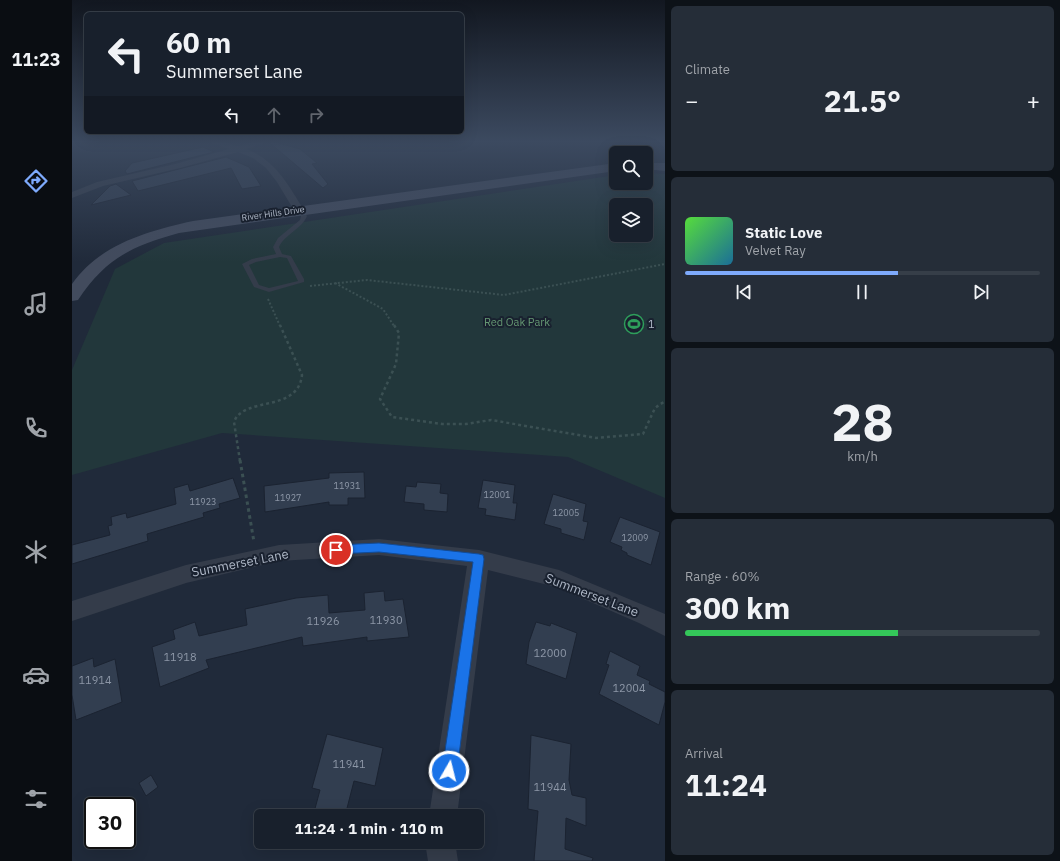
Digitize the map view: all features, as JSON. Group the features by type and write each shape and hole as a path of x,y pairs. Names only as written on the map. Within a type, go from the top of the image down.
{"street":[{"path":"72,195 100,184 112,181"},
{"path":"279,181 299,210"},
{"name":"River Hills Drive","path":"72,296 80,282 93,267 114,252 142,239 193,225 511,181"},
{"name":"Summerset Lane","path":"72,612 186,574 255,558 279,553 379,547 479,559 558,579 647,616 665,626"},
{"path":"444,809 479,559"},
{"path":"441,849 443,861"}],"lane":[{"path":"280,255 276,247 280,240 302,221 304,216 299,210"},
{"path":"280,255 289,257 301,279 301,282 269,290 256,286 245,264 254,260 280,255"}],"path":[{"path":"665,264 504,295 367,280 335,283 383,309 399,333 396,364 380,399 392,417 430,425 475,425 491,420 596,438 643,434 655,408 665,401"},
{"path":"255,558 245,481 234,422 236,416 243,411 290,396 298,390 302,381 302,375 263,289"}],"green space":[{"name":"Red Oak Park","path":"575,181 609,181 609,190 653,190 653,181 665,181 665,498 568,457 222,433 72,475 72,370 115,269 164,243"}],"building":[{"path":"132,181 178,181 138,191"},
{"path":"238,181 258,181 261,186 242,189"},
{"path":"315,181 326,181 328,184 323,188"},
{"path":"116,184 131,195 91,205 110,186"},
{"path":"364,472 365,498 348,498 348,505 329,505 329,502 265,512 264,486 329,478 329,473"},
{"path":"233,478 240,498 219,504 220,508 203,513 204,517 147,534 148,541 72,564 72,545 110,535 108,526 112,525 111,517 126,513 127,518 176,504 174,488 188,484 190,491"},
{"path":"483,480 515,485 513,503 517,503 515,520 485,515 486,509 478,508"},
{"path":"417,482 441,484 440,493 448,494 447,512 424,510 424,504 404,502 406,486 416,487"},
{"path":"553,494 586,504 583,521 588,522 584,540 561,533 561,529 544,524"},
{"path":"620,517 660,532 651,565 627,555 627,553 621,550 622,547 610,542"},
{"path":"384,591 385,601 403,599 409,637 367,641 367,637 303,646 302,637 206,660 209,668 160,687 152,647 175,639 173,630 195,622 199,636 247,625 245,609 296,598 328,595 329,613 365,610 364,593"},
{"path":"536,622 550,626 551,623 577,633 566,679 526,664 529,642"},
{"path":"610,651 640,666 637,675 650,681 649,684 665,692 665,702 659,725 599,694 609,665 606,664"},
{"path":"93,658 94,667 115,659 122,702 76,720 72,695 72,666"},
{"path":"327,734 383,748 375,786 354,781 347,809 315,809 320,790 312,788"},
{"path":"531,735 571,744 569,780 572,795 586,798 586,826 566,818 565,849 593,858 592,861 534,861 538,811 528,809"},
{"path":"151,775 158,787 146,796 139,783"}],"place":[{"name":"1","path":"634,324"}],"route":[{"path":"336,550 379,547 479,559 449,771"}]}
